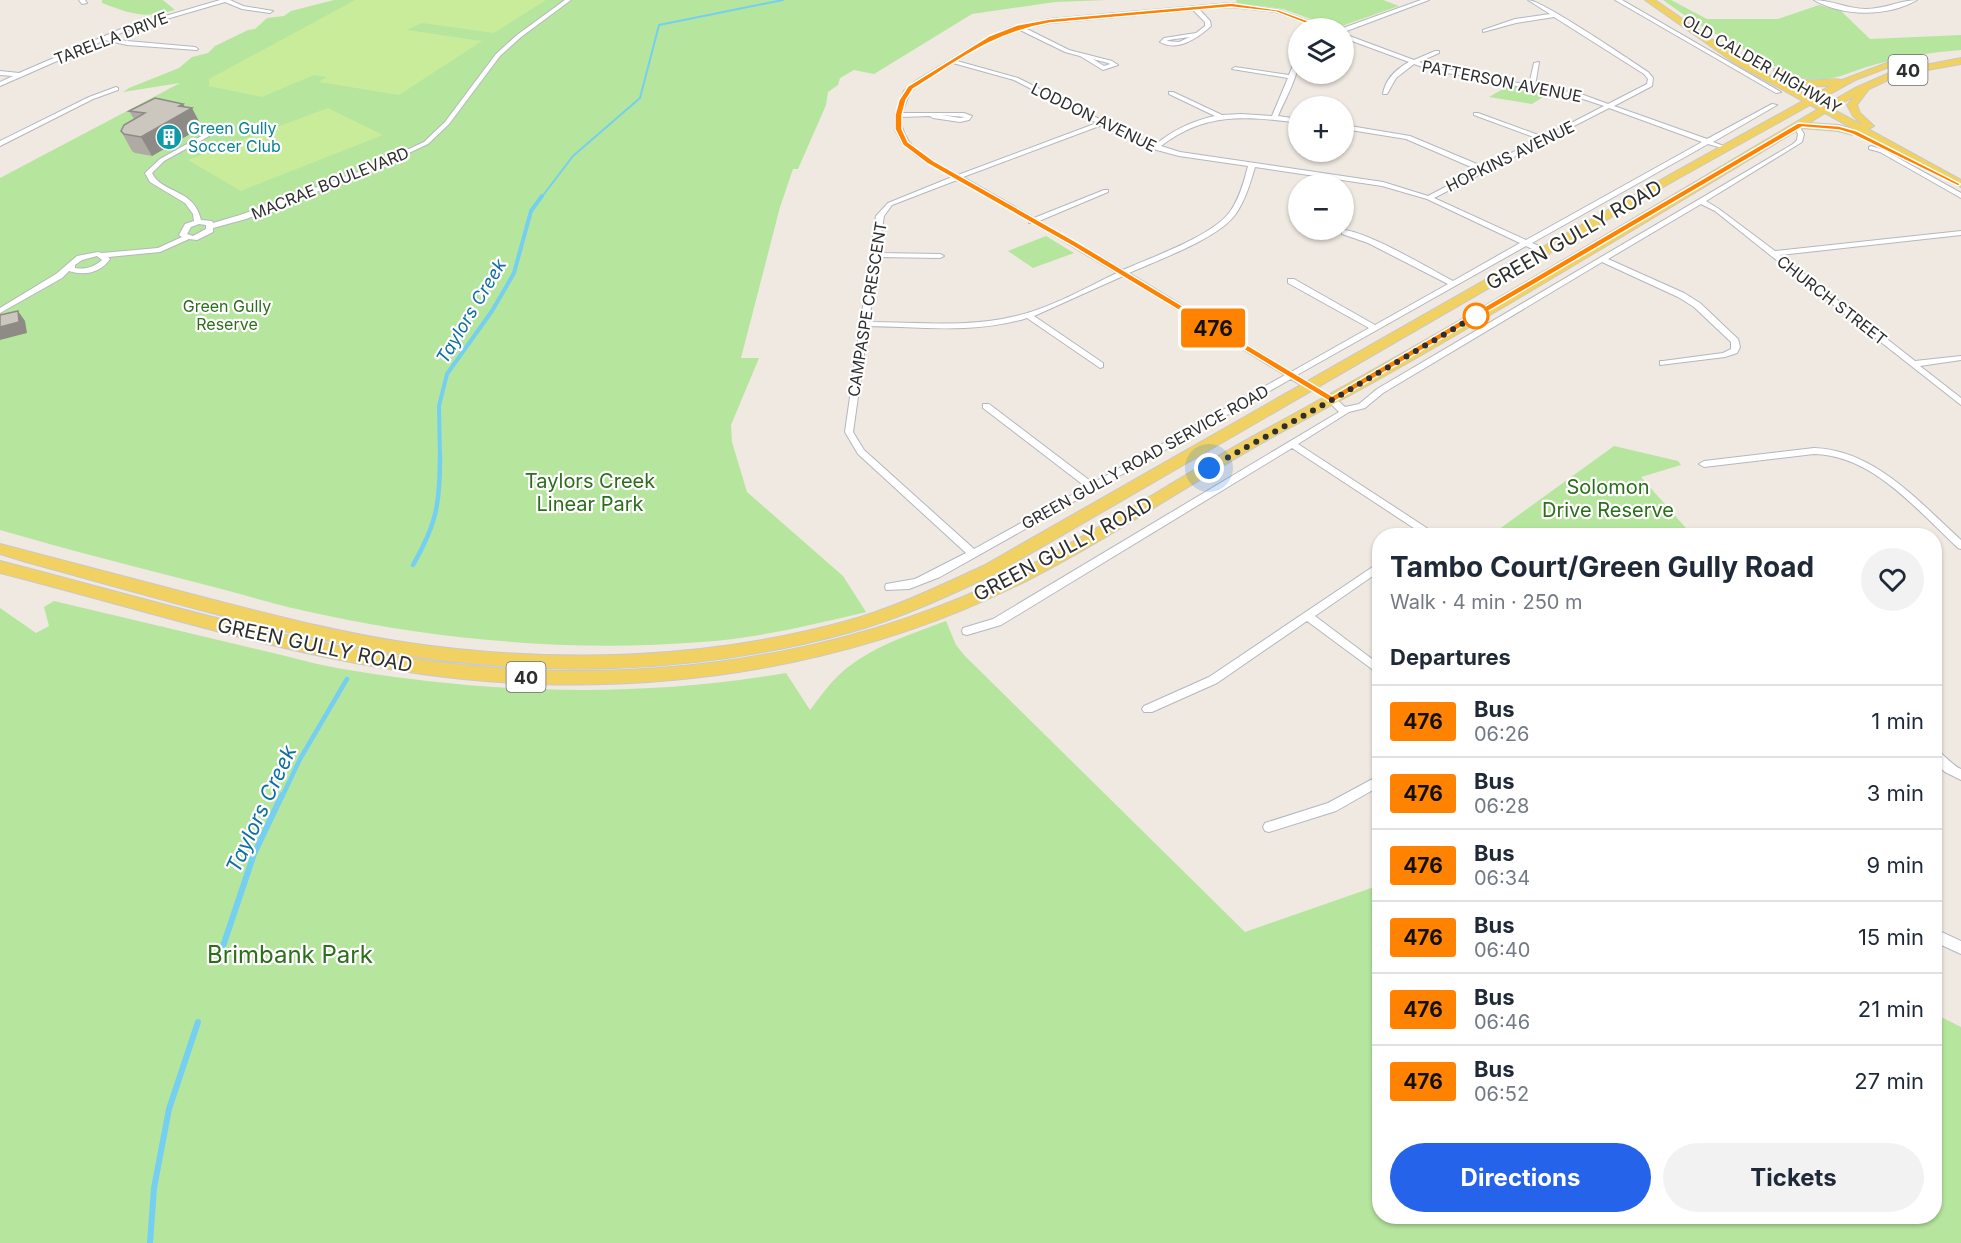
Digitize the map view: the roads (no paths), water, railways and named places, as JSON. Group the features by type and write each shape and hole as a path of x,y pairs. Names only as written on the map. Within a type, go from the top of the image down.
{"main road":[{"name":"OLD CALDER HIGHWAY","path":"1648,0 1720,50 1814,99"},
{"name":"OLD CALDER HIGHWAY","path":"1657,0 1704,33 1908,157 1961,184"},
{"path":"1704,33 1799,82 1825,84 1860,74"},
{"name":"GREEN GULLY ROAD","path":"0,549 250,615 410,650 550,662 666,660 720,654 815,638 895,613 955,588 1546,252 1675,176 1860,74 1905,61 1961,53"},
{"name":"GREEN GULLY ROAD","path":"0,567 281,641 430,669 530,677 635,677 728,669 804,656 867,638 988,593 1045,564 1230,456 1339,405 1567,261 1874,81 1921,66 1961,61"},
{"path":"1869,126 1856,114 1852,105 1874,81"},
{"name":"OLD CALDER HIGHWAY","path":"1828,107 1869,126 1961,184"},
{"path":"1798,126 1839,128 1855,132 1908,157"},
{"path":"1546,252 1567,261"},
{"path":"1310,387 1339,405"}],"street":[{"path":"226,0 242,7 270,11"},
{"name":"TARELLA DRIVE","path":"0,84 102,38 226,0"},
{"name":"MACRAE BOULEVARD","path":"187,237 205,234 211,226 243,217 366,171 426,143 447,123 498,55 519,36 568,0"},
{"path":"1354,27 1426,0"},
{"name":"HOPKINS AVENUE","path":"1429,198 1612,106 1648,87 1651,82 1650,76 1531,0"},
{"path":"1618,0 1778,92"},
{"path":"1817,0 1846,9 1874,12 1896,9 1914,0"},
{"path":"1298,18 1263,8 1231,5 1050,21 1019,27 995,36 910,88 898,115 898,129 905,143 956,178 1122,273 1310,387"},
{"path":"1194,8 1208,25 1195,34"},
{"path":"1485,31 1515,21 1555,15"},
{"path":"1019,27 1048,43 1083,56"},
{"name":"PATTERSON AVENUE","path":"1354,37 1412,62 1442,71 1565,91 1727,149"},
{"path":"102,38 127,43 195,49"},
{"path":"1385,93 1388,84 1397,73 1412,62 1437,52"},
{"name":"LODDON AVENUE","path":"952,61 1016,79 1155,148 1179,154 1383,184 1429,198 1546,252"},
{"path":"1532,85 1537,63"},
{"path":"1235,69 1288,76"},
{"path":"0,73 19,75"},
{"path":"1274,118 1289,84"},
{"path":"1171,93 1221,117"},
{"path":"0,144 91,98"},
{"name":"GREEN GULLY ROAD SERVICE ROAD","path":"890,587 907,587 973,554 1291,376 1373,327 1774,105"},
{"path":"1476,114 1545,139"},
{"path":"898,115 933,116"},
{"path":"1155,148 1180,128 1221,117 1288,120"},
{"name":"CAMPASPE CRESCENT","path":"973,554 861,452 849,432 880,216 886,208 904,197 1102,123"},
{"path":"968,631 997,622 1337,418 1339,405 1362,406 1380,391 1800,141 1801,134 1798,126"},
{"path":"1354,129 1408,137 1484,170"},
{"path":"198,222 196,211 191,205 172,190 152,181 148,178 148,173 162,160 208,134"},
{"path":"1871,148 1882,151 1961,196"},
{"path":"865,324 967,324 1029,316 1204,236 1221,226 1236,210 1252,165"},
{"path":"1032,221 1106,191"},
{"name":"CHURCH STREET","path":"1701,201 1717,210 1773,253 1961,402"},
{"path":"37,290 83,271 104,259 160,250 187,237 183,235 184,230 198,222 207,222 211,226"},
{"path":"1773,253 1961,233"},
{"path":"1354,235 1371,241 1452,283"},
{"path":"875,255 940,256"},
{"path":"0,311 37,290 84,256 104,259"},
{"path":"1603,260 1698,305 1735,341 1737,347 1725,355 1663,363"},
{"path":"1567,261 1585,270"},
{"path":"70,266 73,270 83,271"},
{"path":"1291,281 1373,327"},
{"path":"1029,316 1100,365"},
{"path":"1914,364 1961,358"},
{"path":"986,406 1093,487"},
{"path":"1293,445 1420,528"},
{"path":"1704,464 1798,452 1826,452 1847,457 1867,465 1889,480 1941,528"},
{"path":"1942,529 1961,546"},
{"path":"1148,709 1213,680 1309,617 1372,572"},
{"path":"1309,617 1372,665"},
{"path":"1942,762 1949,769 1961,775"},
{"path":"1269,827 1332,807 1372,784"},
{"path":"1942,938 1961,948"}],"waterway":[{"name":"Taylors Creek","path":"541,198 573,156 640,98 659,25 783,0"},
{"name":"Taylors Creek","path":"440,456 439,406 447,374 492,311 514,273 531,211 542,196"},
{"name":"Taylors Creek","path":"413,565 436,512 440,456"},
{"name":"Taylors Creek","path":"282,797 300,759 347,679"},
{"name":"Taylors Creek","path":"219,958 254,854 282,795"},
{"name":"Taylors Creek","path":"150,1243 154,1188 169,1109 198,1022"}],"place":[{"name":"Green Gully Soccer Club","path":"169,137"}],"park label":[{"name":"Green Gully Reserve","path":"227,315"},
{"name":"Taylors Creek Linear Park","path":"590,492"},
{"name":"Solomon Drive Reserve","path":"1608,498"},
{"name":"Brimbank Park","path":"290,954"}]}
